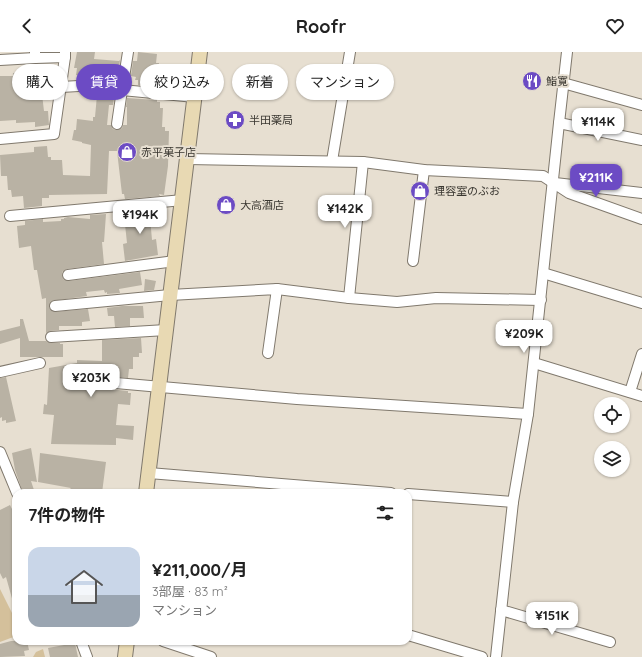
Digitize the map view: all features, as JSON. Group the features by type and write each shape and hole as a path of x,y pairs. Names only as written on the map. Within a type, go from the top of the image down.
{"street":[{"path":"126,64 128,52"},
{"path":"199,64 200,52"},
{"path":"332,161 350,52"},
{"path":"496,657 513,502 528,414 534,363 558,123 567,52"},
{"path":"0,60 35,55 65,55"},
{"path":"563,83 642,105"},
{"path":"0,139 54,134 59,100"},
{"path":"117,124 121,100"},
{"path":"147,489 195,100"},
{"path":"558,123 642,140"},
{"path":"188,159 363,162 424,170 543,176 569,193 642,220"},
{"path":"349,298 363,162"},
{"path":"413,261 424,170"},
{"path":"553,183 642,193"},
{"path":"10,216 183,200"},
{"path":"68,275 175,261"},
{"path":"543,273 642,303"},
{"path":"268,352 277,289"},
{"path":"55,306 170,295 277,289 397,302 436,298 541,300"},
{"path":"51,337 166,330"},
{"path":"630,392 642,354"},
{"path":"0,372 40,363"},
{"path":"534,363 642,396"},
{"path":"82,380 297,399 528,414"},
{"path":"0,452 15,489"},
{"path":"149,473 343,489"},
{"path":"412,494 513,502"},
{"path":"501,610 610,642"},
{"path":"412,636 482,657"},
{"path":"82,645 87,657"},
{"path":"125,657 126,645"},
{"path":"175,645 211,657"}],"shaded area":[{"path":"0,589 12,613 12,638 0,642"},
{"path":"43,649 45,657 33,657 36,652"}],"building":[{"path":"77,52 95,52 94,59 120,60 119,64 76,64 76,68 74,68"},
{"path":"138,52 157,54 156,63 159,63 140,64 140,85 138,85 138,80 135,80 136,77 132,76 133,61 137,61"},
{"path":"0,76 12,76 12,100 43,100 44,111 48,111 49,125 35,127 35,122 16,123 16,120 0,121"},
{"path":"132,98 157,100 157,102 160,102 160,108 163,108 162,127 165,127 165,131 169,131 168,166 164,195 159,194 160,196 125,199 124,194 122,194 117,151 109,151 107,194 49,195 49,198 42,198 42,206 24,208 23,196 12,197 11,190 8,190 7,176 1,176 0,155 34,152 34,147 47,146 48,157 51,157 51,160 62,160 63,175 90,176 91,145 72,140 74,130 76,130 77,119 93,121 93,117 95,117 97,100 114,100 113,105 109,105 107,125 111,125 113,129 116,130 122,128 123,125 127,125 127,100 132,100"},
{"path":"161,209 161,216 150,217 152,240 156,239 158,255 125,261 123,244 127,243 124,215 127,214 127,212"},
{"path":"106,214 104,242 102,242 104,264 67,269 62,272 63,279 69,281 140,272 142,285 119,289 120,293 107,294 104,290 86,292 87,296 52,301 49,306 53,312 88,309 90,321 82,322 82,326 59,326 59,330 46,333 46,298 42,299 37,270 34,270 31,246 19,248 17,226 25,225 25,221 43,219 43,222 61,221 61,219 68,217 90,219 90,215"},
{"path":"145,279 156,281 154,290 144,291"},
{"path":"143,306 144,318 130,318 130,326 115,327 114,316 108,316 107,308"},
{"path":"20,319 23,319 29,341 46,341 63,344 63,357 20,357 20,338 0,344 0,331 20,326"},
{"path":"141,338 142,353 139,353 139,357 133,357 133,369 129,369 128,378 82,374 77,376 76,380 78,385 81,386 128,391 128,393 131,393 130,405 118,404 116,425 134,426 133,440 116,438 116,445 51,444 54,415 43,414 44,404 47,405 49,368 77,363 77,360 102,361 102,340"},
{"path":"6,377 16,421 6,423 6,420 2,421 2,417 0,418 0,378"},
{"path":"31,448 37,482 31,481 34,489 22,489 15,470 12,453"},
{"path":"40,453 106,462 103,489 70,489 71,488 38,482"},
{"path":"10,505 12,509 12,598 6,577 3,579 0,573 0,510"},
{"path":"12,641 12,645 28,645 29,650 24,651 25,656 0,657 0,644"},
{"path":"64,645 75,645 78,657 50,657 48,648"}],"place":[{"name":"鮨寛","path":"532,81"},
{"name":"半田薬局","path":"235,120"},
{"name":"赤平菓子店","path":"127,152"},
{"name":"理容室のぶお","path":"420,191"},
{"name":"大高酒店","path":"226,205"}]}
